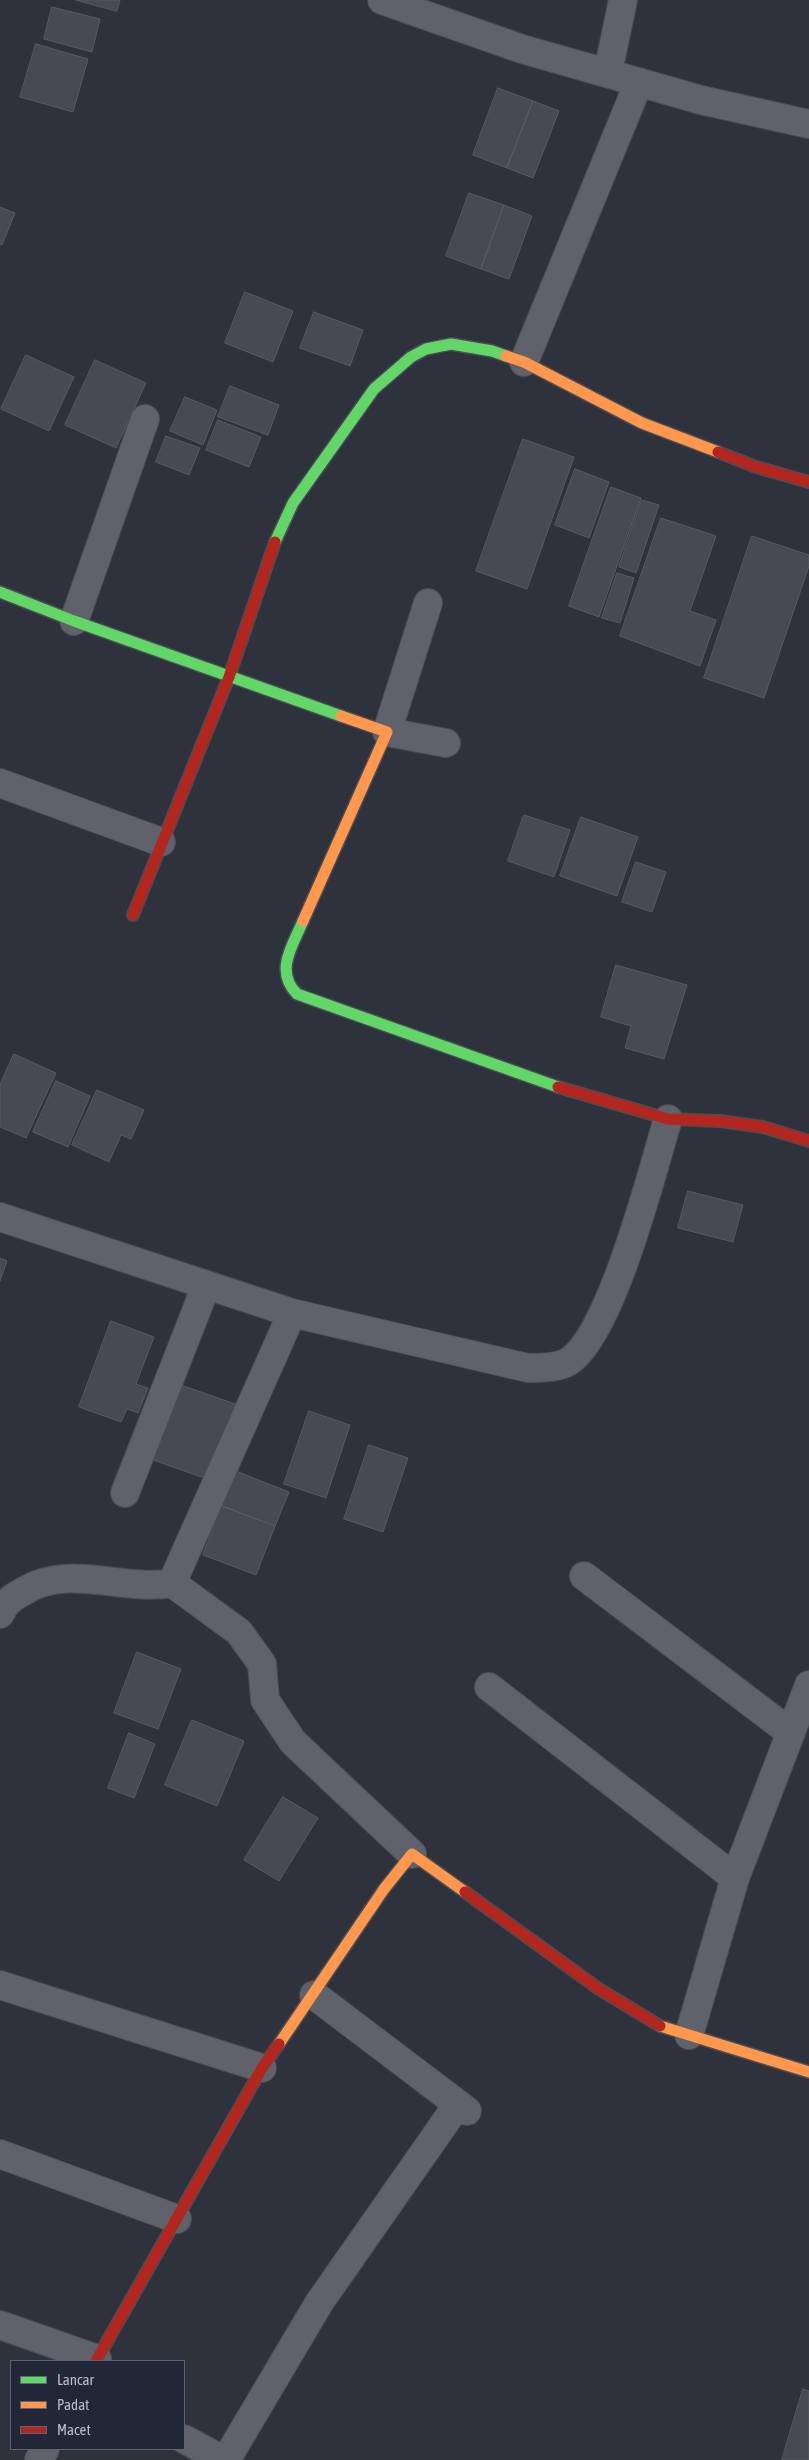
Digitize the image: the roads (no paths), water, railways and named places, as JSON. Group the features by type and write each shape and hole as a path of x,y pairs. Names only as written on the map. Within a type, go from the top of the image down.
{"street":[{"path":"382,0 522,49 701,100 809,124"},
{"path":"608,72 623,0"},
{"path":"524,362 639,82"},
{"path":"133,915 161,842 230,677 269,556 293,503 374,389 411,357 438,346 464,345 492,351 524,362 642,423 756,467 809,482"},
{"path":"74,621 145,419"},
{"path":"0,592 74,621 387,732 446,743"},
{"path":"428,603 387,732 289,949 284,970 289,986 298,994 578,1093 668,1119 720,1121 763,1127 809,1141"},
{"path":"0,783 161,842"},
{"path":"0,1218 292,1313 528,1368 543,1368 567,1362 596,1328 619,1277 638,1223 668,1119"},
{"path":"125,1493 206,1286"},
{"path":"172,1583 292,1313"},
{"path":"584,1576 790,1733"},
{"path":"0,1614 6,1602 36,1584 81,1577 155,1586 172,1583 239,1632 262,1664 265,1700 293,1742 412,1854 599,1989 658,2026 809,2072"},
{"path":"689,2035 735,1878 809,1685"},
{"path":"489,1687 735,1878"},
{"path":"0,2325 96,2360 262,2068 314,1995 384,1889 412,1854"},
{"path":"0,1985 262,2068"},
{"path":"185,2440 225,2460 318,2303 463,2107 314,1995"},
{"path":"0,2154 177,2218"}]}
